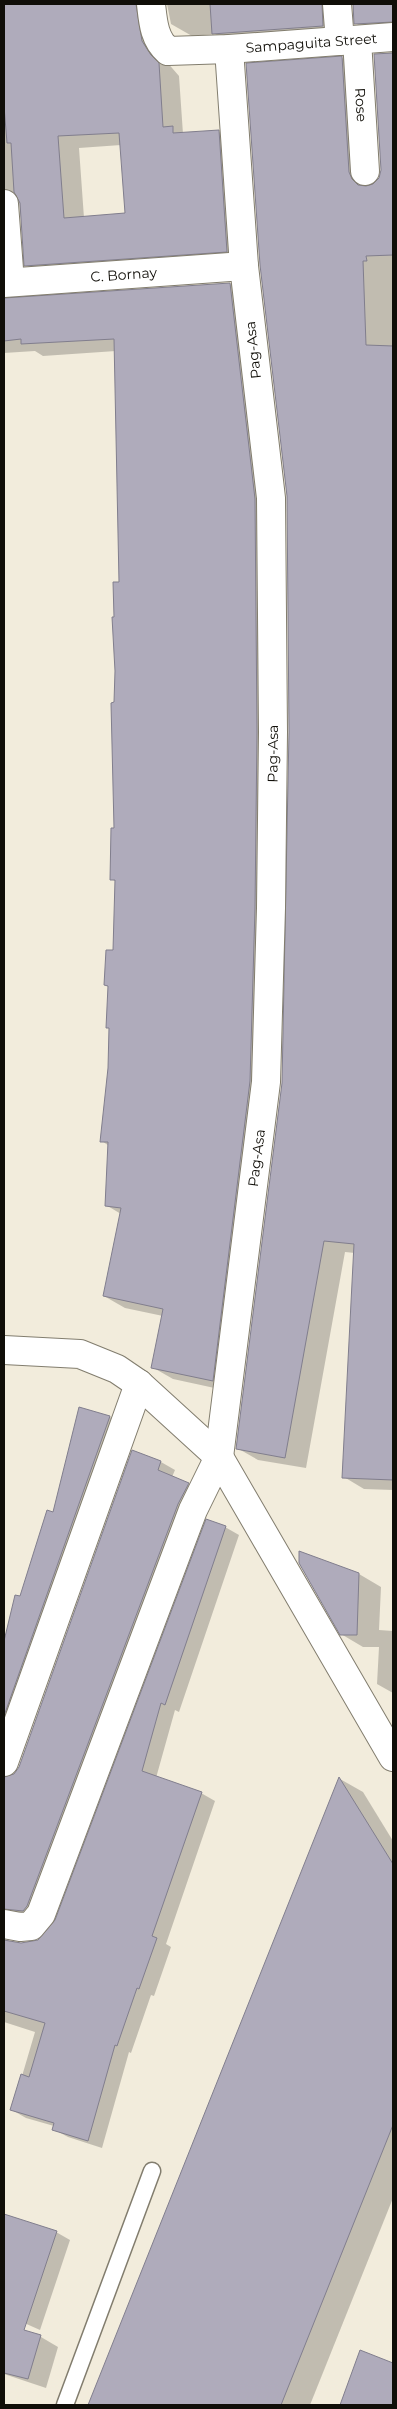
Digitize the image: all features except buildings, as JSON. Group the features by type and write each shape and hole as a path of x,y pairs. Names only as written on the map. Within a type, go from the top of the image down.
{"street":[{"name":"Sampaguita Street","path":"151,4 155,31 160,44 168,51 229,49 393,37"},
{"name":"Rose","path":"337,4 349,40 365,171"},
{"name":"Pag-Asa","path":"4,1924 20,1927 31,1926 41,1914 193,1510 218,1457 266,1082 271,908 273,732 271,498 244,266 229,49"},
{"path":"4,204 7,282"},
{"name":"C. Bornay","path":"7,282 244,266"},
{"path":"4,1350 80,1354 117,1369 139,1384 218,1457 393,1757"},
{"path":"4,1762 139,1384"}],"lane":[{"path":"65,2405 152,2171"}]}
